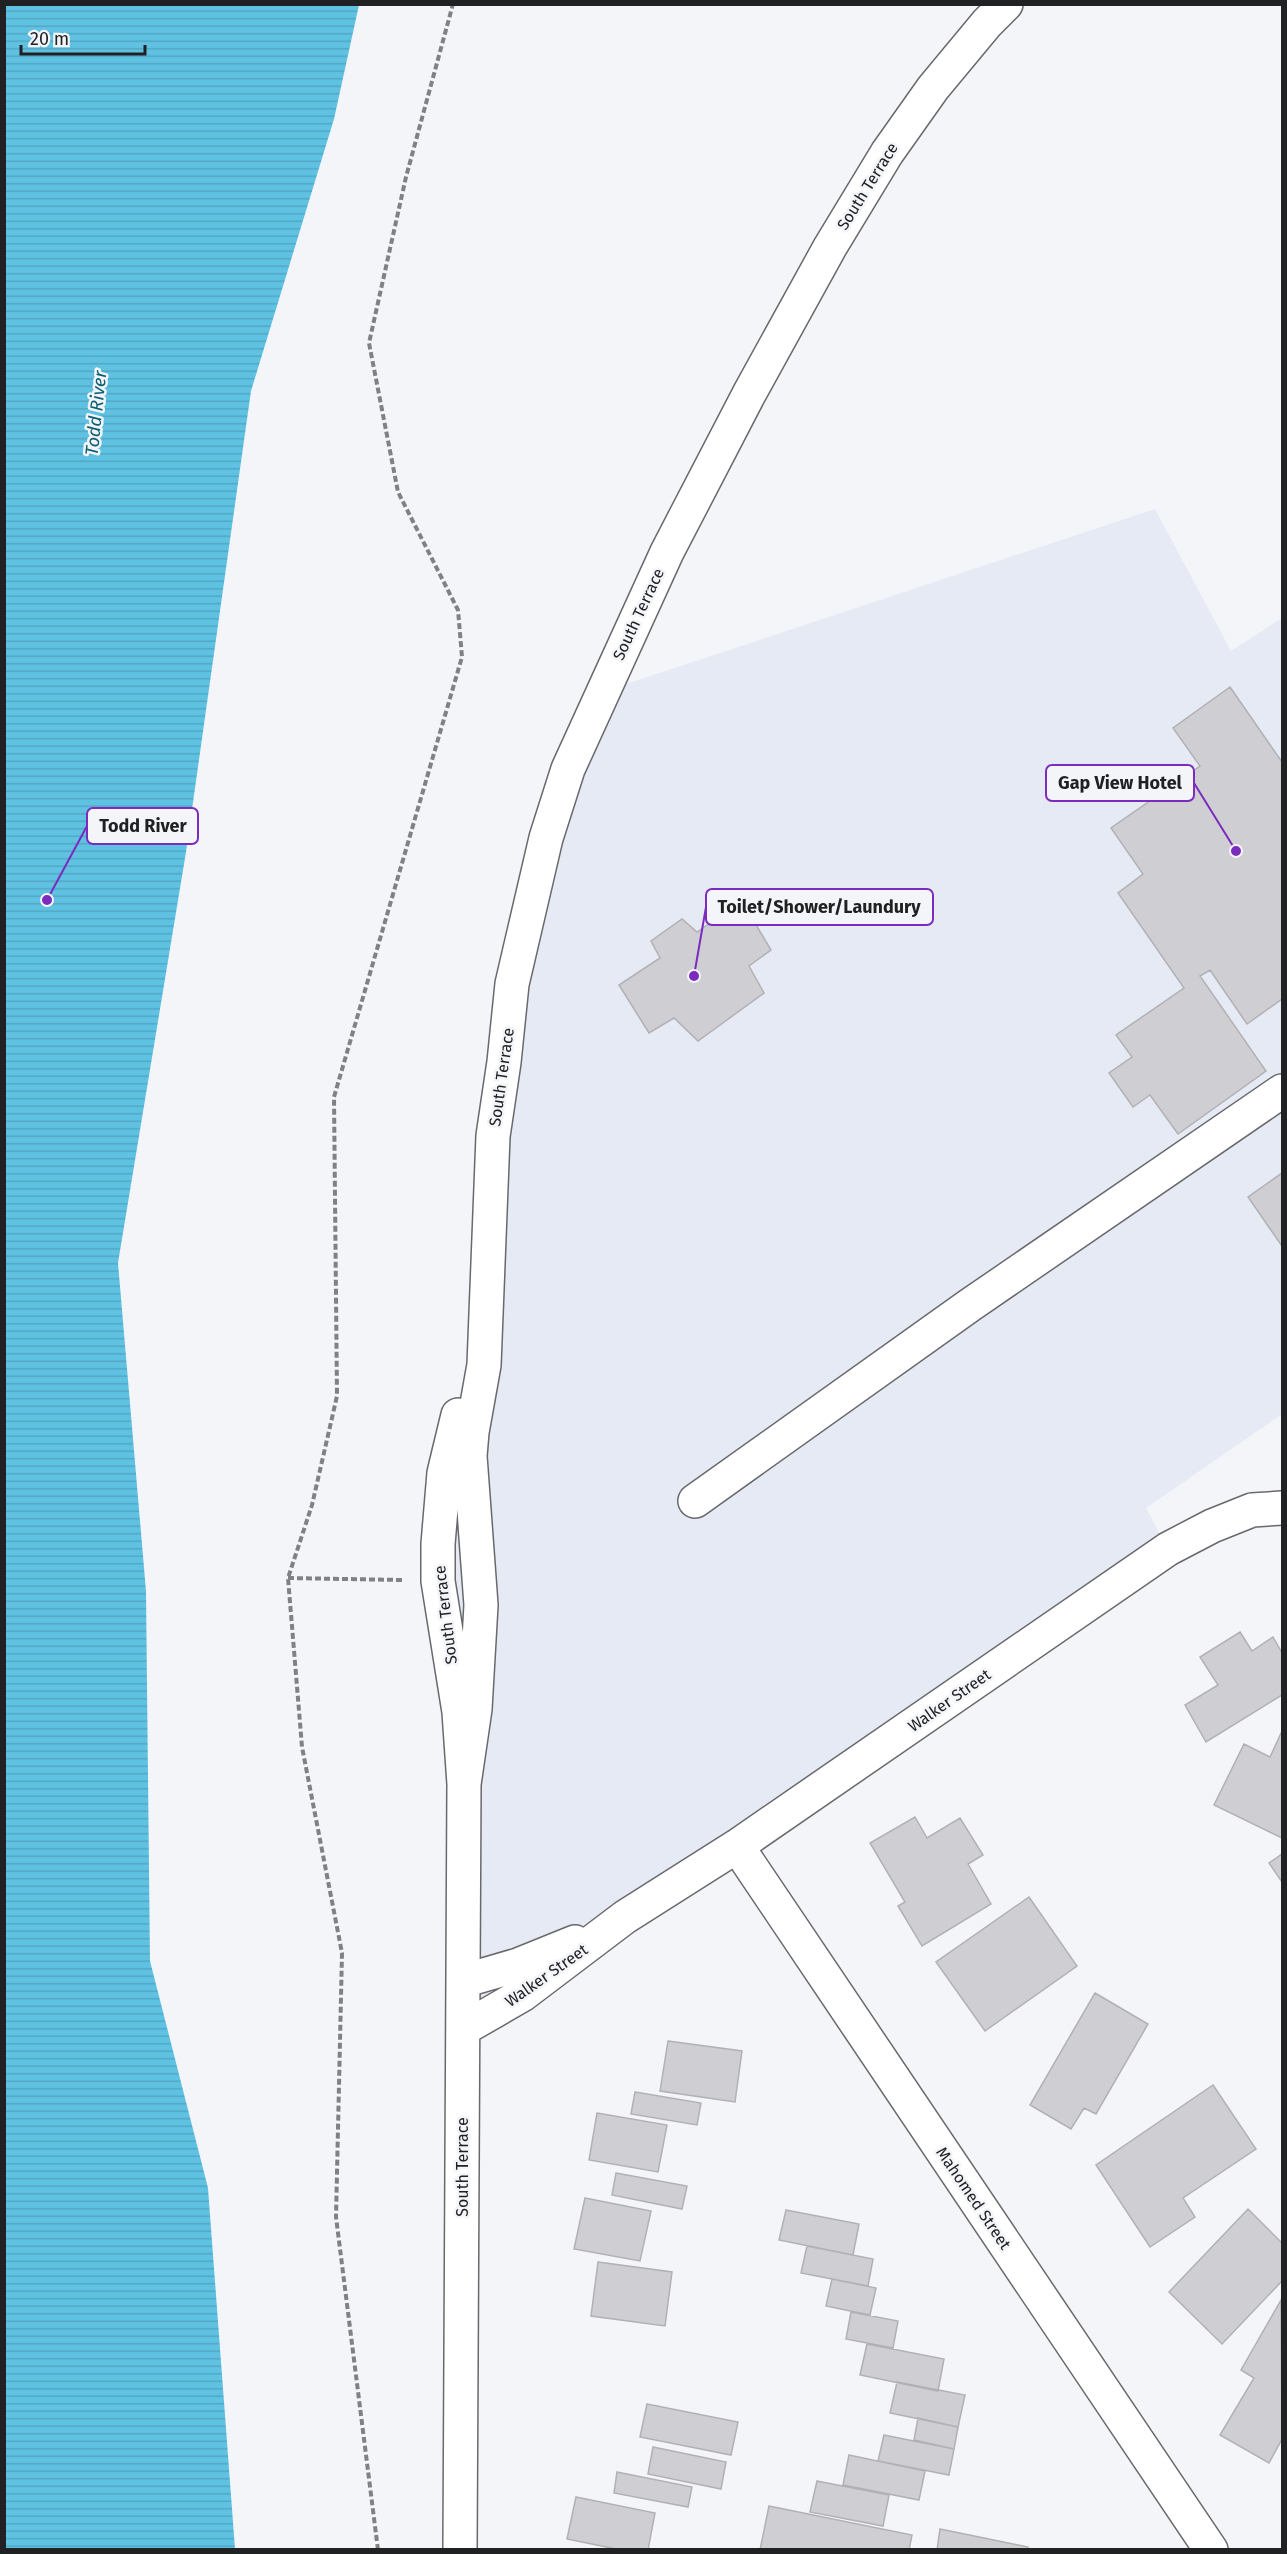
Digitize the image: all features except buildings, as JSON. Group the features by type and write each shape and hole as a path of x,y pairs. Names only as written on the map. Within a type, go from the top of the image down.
{"street":[{"name":"South Terrace","path":"464,1784 479,1665 481,1605 470,1456 484,1365 493,1136 512,984 546,838 568,769 667,552 749,394 830,247 886,153 933,88 987,23 1006,4"},
{"path":"695,1501 970,1305 1282,1091"},
{"name":"South Terrace","path":"460,2550 464,1784 459,1712 438,1581 438,1544 444,1473 485,1306"},
{"name":"Walker Street","path":"463,2029 522,1995 626,1917 737,1846 1168,1549 1212,1526 1252,1510 1282,1508"},
{"name":"Mahomed Street","path":"737,1846 1211,2550"},
{"name":"Walker Street","path":"463,1981 518,1965 584,1938 626,1917"}],"path":[{"path":"378,2550 336,2217 342,1953 302,1747 288,1578 312,1505 337,1396 333,1097 462,657 458,610 398,492 369,343 406,177 453,4"},
{"path":"288,1578 438,1581"}],"shaded area":[{"path":"1155,509 1231,651 1282,618 1282,1414 1146,1508 1168,1549 462,2015 443,1618 512,984 602,692"}],"water":[{"path":"5,4 359,5 334,119 251,391 186,852 118,1263 146,1591 150,1961 208,2188 235,2549 5,2549"}],"place":[{"name":"Gap View Hotel","path":"1236,851"},
{"name":"Todd River","path":"47,900"},
{"name":"Toilet/Shower/Laundury","path":"694,976"}]}
